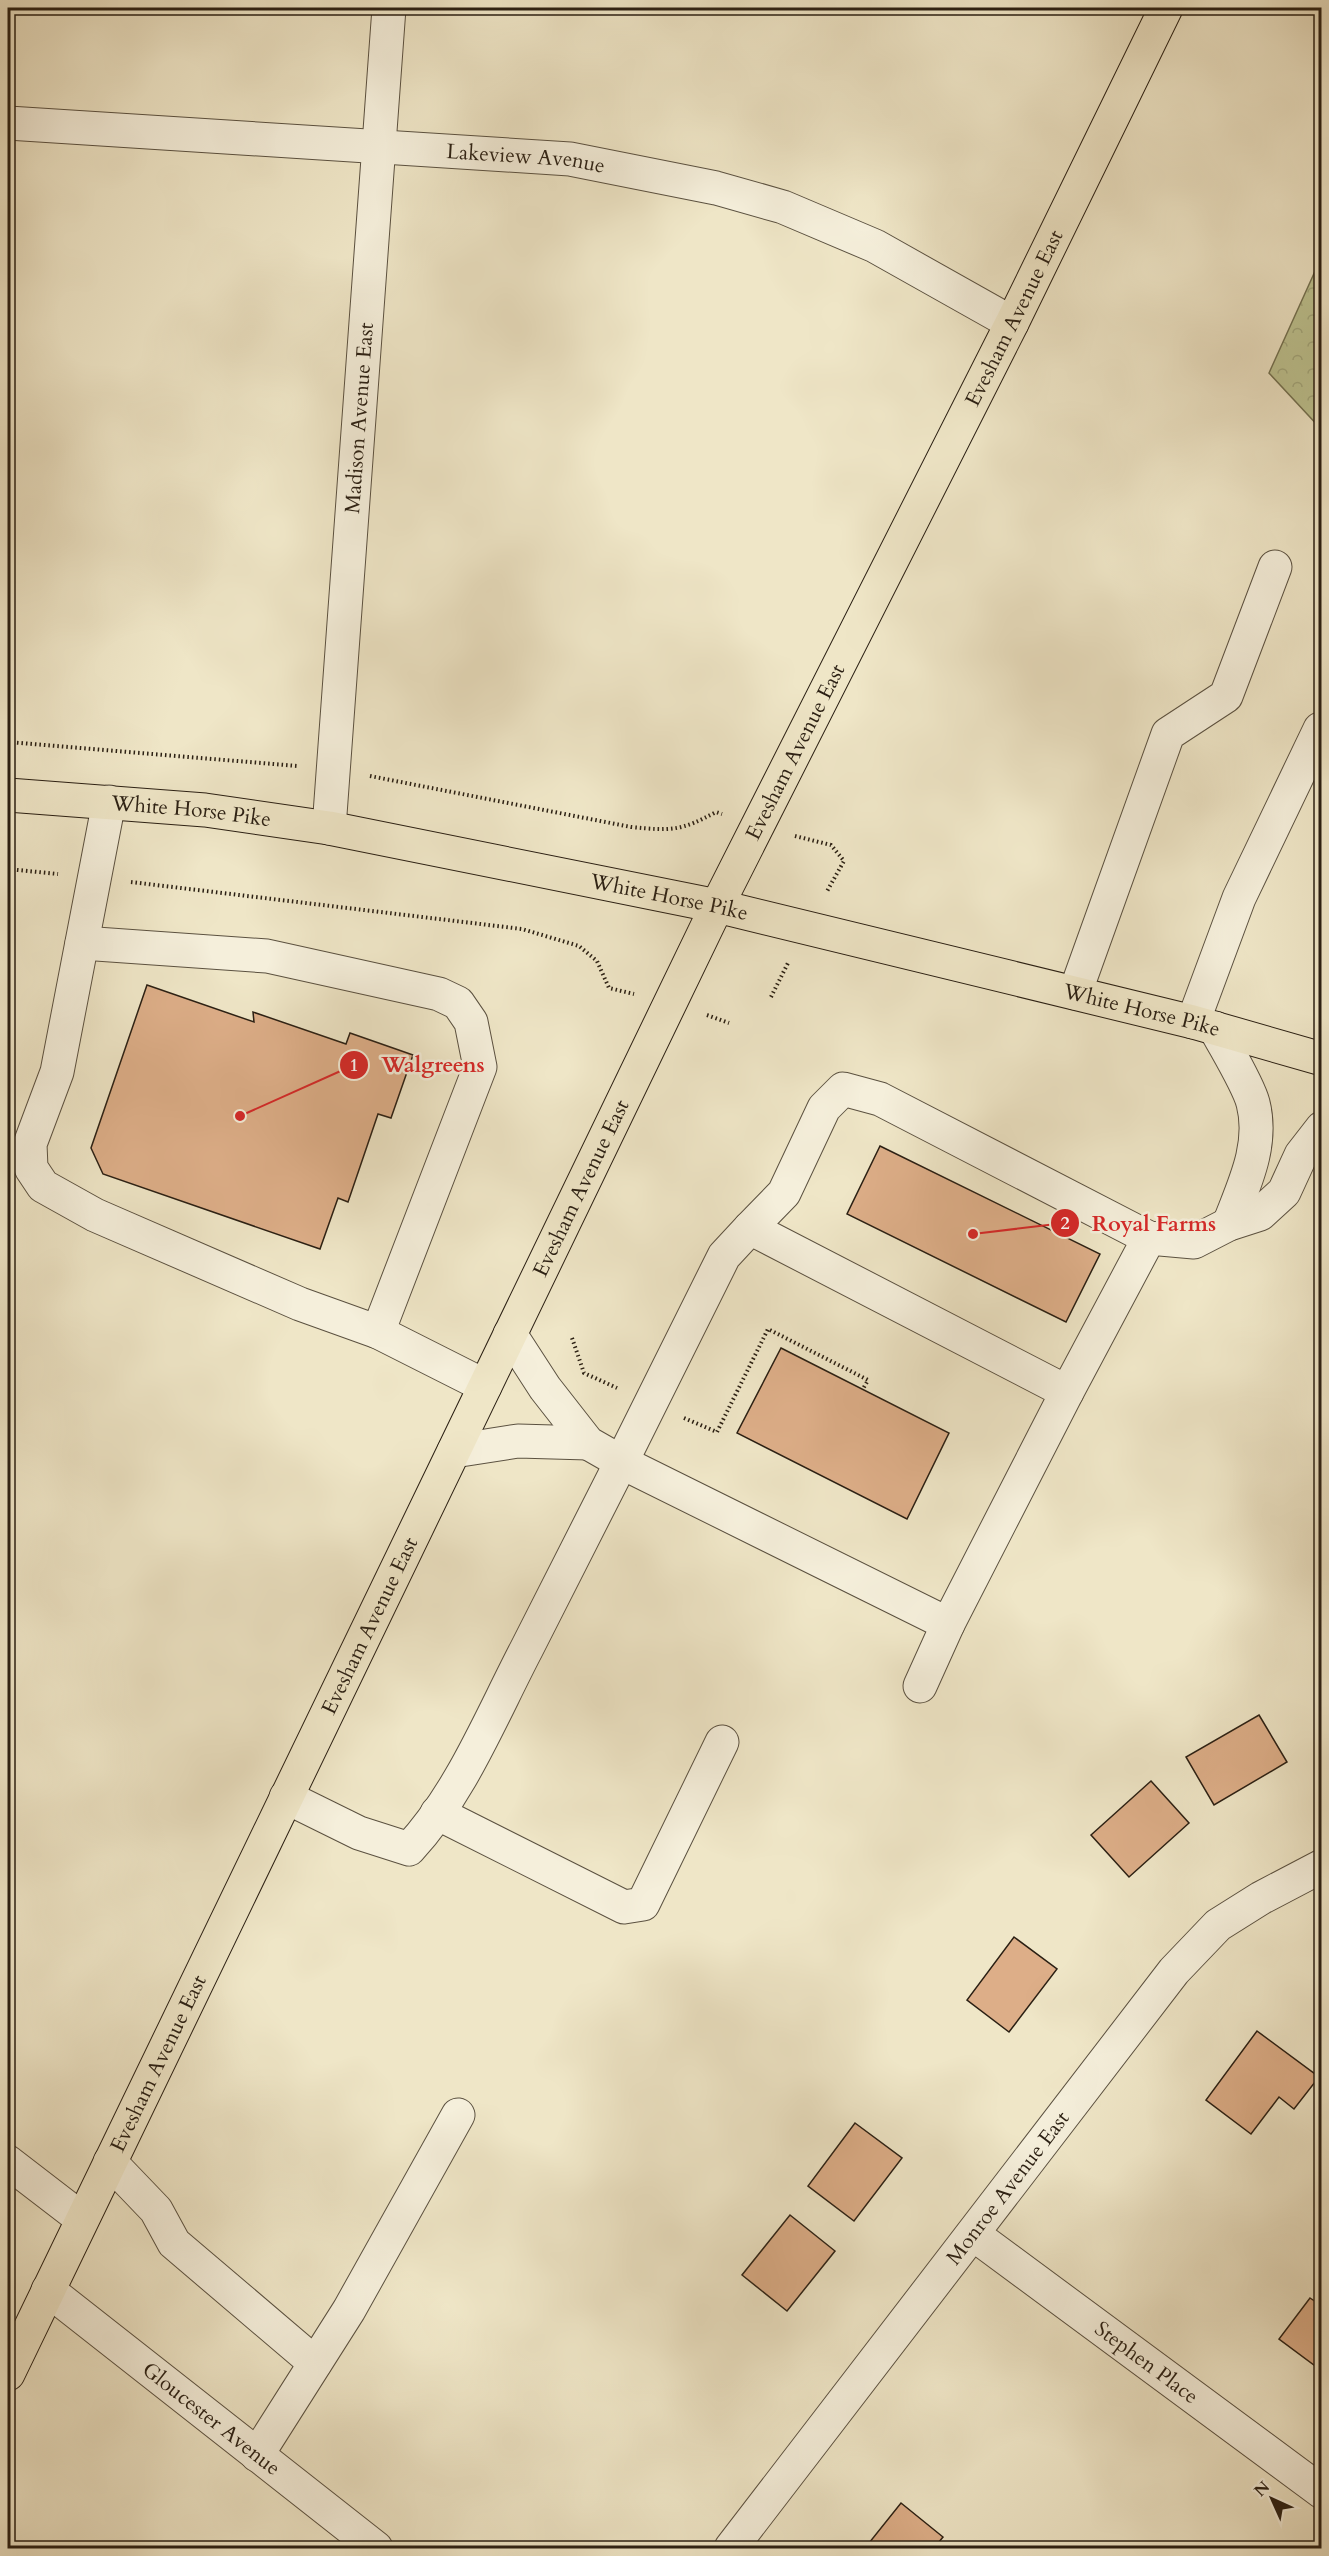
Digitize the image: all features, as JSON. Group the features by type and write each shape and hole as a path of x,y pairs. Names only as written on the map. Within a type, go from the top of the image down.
{"main road":[{"name":"Evesham Avenue East","path":"8,2374 717,906 1012,323 1166,8"},
{"name":"White Horse Pike","path":"8,795 205,810 329,828 717,906 1204,1025 1322,1059"}],"street":[{"name":"Madison Avenue East","path":"329,828 389,8"},
{"name":"Lakeview Avenue","path":"8,123 570,159 716,188 783,207 875,246 1012,323"},
{"path":"1075,993 1168,734 1226,696 1275,567"},
{"path":"1229,1224 1257,1141 1253,1102 1204,1025 1239,898 1320,729"},
{"path":"109,802 57,1072 30,1144 31,1168 43,1186 95,1215 300,1304 378,1332 485,1386"},
{"path":"82,943 267,956 439,994 458,1003 471,1022 480,1067 378,1332"},
{"path":"286,1797 359,1833 410,1849 428,1828 460,1776 623,1463 724,1256 784,1193 824,1108 843,1089 880,1099 1149,1238 1194,1242 1229,1224 1260,1214 1284,1192 1301,1155 1322,1128"},
{"path":"750,1228 1067,1392"},
{"path":"920,1686 948,1624 1149,1238"},
{"path":"510,1334 545,1388 588,1443 623,1463 948,1624"},
{"path":"454,1451 518,1441 588,1443"},
{"path":"437,1813 624,1907 643,1904 722,1742"},
{"name":"Monroe Avenue East","path":"731,2548 1174,1971 1218,1924 1322,1866"},
{"path":"257,2455 349,2310 458,2115"},
{"path":"8,2162 82,2219"},
{"path":"110,2162 156,2210 174,2243 315,2363"},
{"name":"Stephen Place","path":"973,2234 1322,2492"},
{"name":"Gloucester Avenue","path":"48,2290 376,2548"}],"path":[{"path":"8,742 333,770 631,827 668,831 691,826 716,812 758,826 831,845 844,861 771,997"},
{"path":"8,869 522,929 579,946 597,961 609,988 671,1001 729,1023"},
{"path":"572,1338 584,1373 717,1432 768,1329 868,1380 863,1389"}],"green space":[{"path":"1321,258 1322,429 1269,373"}],"building":[{"path":"8,881 13,881 8,952"},
{"path":"147,985 254,1022 253,1012 346,1044 350,1033 413,1055 391,1118 378,1114 348,1202 338,1198 320,1249 103,1174 91,1148"},
{"path":"880,1146 1100,1254 1066,1322 847,1214"},
{"path":"781,1348 949,1433 907,1519 737,1433"},
{"path":"1259,1715 1287,1762 1214,1805 1186,1757"},
{"path":"1151,1781 1189,1823 1129,1877 1091,1835"},
{"path":"1014,1937 1057,1969 1009,2032 967,2000"},
{"path":"1257,2031 1319,2077 1294,2109 1279,2097 1251,2134 1206,2100"},
{"path":"855,2123 902,2158 854,2221 808,2186"},
{"path":"790,2215 835,2251 787,2311 742,2275"},
{"path":"1310,2298 1322,2306 1322,2371 1279,2339"},
{"path":"901,2503 943,2537 934,2548 865,2548"}],"place":[{"name":"Walgreens","path":"240,1116"},
{"name":"Royal Farms","path":"973,1234"}]}
